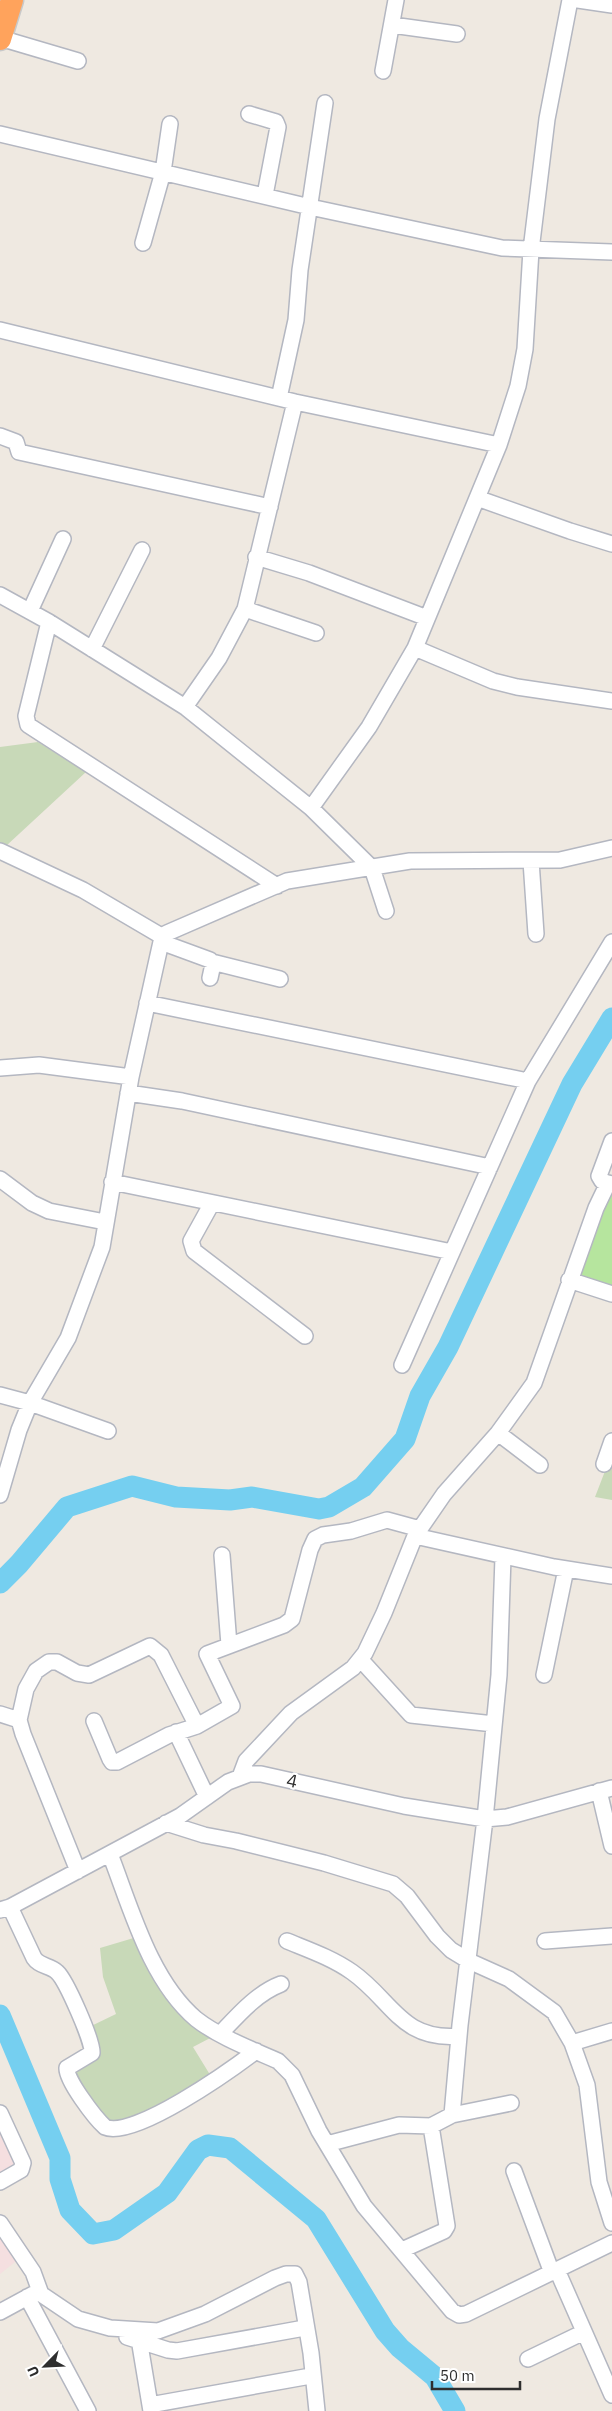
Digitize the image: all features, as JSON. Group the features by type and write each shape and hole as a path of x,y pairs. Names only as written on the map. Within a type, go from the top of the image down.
{"highway":[{"path":"0,38 12,0"}],"street":[{"path":"383,71 396,0"},
{"path":"310,808 370,727 415,648 499,445 518,386 525,349 531,250 547,119 570,0"},
{"path":"578,0 612,5"},
{"path":"392,25 457,34"},
{"path":"0,38 78,61"},
{"path":"279,398 296,320 300,270 325,103"},
{"path":"249,114 269,118 276,122 278,127 265,195"},
{"path":"143,243 163,172 170,124"},
{"path":"0,134 310,207 502,248 612,252"},
{"path":"0,330 295,402 499,445"},
{"path":"185,707 219,658 244,609 295,402"},
{"path":"0,436 16,442 19,452 270,507"},
{"path":"477,498 570,532 612,544"},
{"path":"30,611 64,539"},
{"path":"92,649 142,550"},
{"path":"256,557 309,573 427,618"},
{"path":"0,595 49,622 185,707 310,808 372,868 386,911"},
{"path":"244,609 316,633"},
{"path":"49,622 26,716 28,725 277,886"},
{"path":"415,648 493,681 517,687 612,701"},
{"path":"0,1496 19,1430 30,1403 68,1338 102,1247 131,1077 162,940 180,926 277,886 308,876 427,860 531,861 574,858 612,848"},
{"path":"0,851 83,890 162,940 212,962 280,979"},
{"path":"531,861 536,934"},
{"path":"402,1365 528,1081 612,942"},
{"path":"210,978 212,962"},
{"path":"148,1003 528,1081"},
{"path":"0,1068 39,1065 131,1077"},
{"path":"128,1093 182,1101 490,1167"},
{"path":"240,1777 246,1761 291,1713 361,1660 384,1614 417,1533 444,1494 498,1433 534,1383 596,1208 610,1183 602,1182 600,1176 612,1141"},
{"path":"0,1180 32,1203 49,1211 105,1222"},
{"path":"112,1182 452,1252"},
{"path":"212,1203 192,1241 194,1251 305,1336"},
{"path":"569,1280 612,1294"},
{"path":"0,1395 30,1403 108,1431"},
{"path":"498,1433 540,1465"},
{"path":"604,1464 612,1441"},
{"path":"94,1722 112,1762 117,1762 176,1732 197,1726 233,1705 206,1655 208,1652 284,1625 292,1619 315,1539 323,1535 351,1531 387,1520 417,1533 503,1557 612,1576"},
{"path":"222,1555 229,1645"},
{"path":"452,2115 499,1675 503,1557"},
{"path":"544,1675 566,1569"},
{"path":"78,1871 19,1720 31,1676 43,1665 57,1662 77,1673 89,1675 150,1646 162,1655 197,1726"},
{"path":"361,1660 411,1715 494,1724"},
{"path":"0,1714 19,1720"},
{"path":"176,1732 207,1797"},
{"name":"4","path":"5,1908 166,1823 228,1782 240,1777 261,1774 404,1806 485,1819 507,1817 605,1790"},
{"path":"605,1790 612,1846"},
{"path":"166,1823 204,1835 324,1863 393,1884 408,1896 437,1936 469,1961 509,1979 554,2012 572,2043 587,2085 599,2182 612,2223"},
{"path":"110,1854 155,1967 186,2010 198,2020 221,2033 278,2061 292,2075 327,2144 364,2206 447,2307 459,2315 466,2314 612,2243"},
{"path":"5,1908 34,1958 40,1964 58,1973 84,2025 92,2047 92,2053 69,2067 66,2071 74,2086 105,2127 118,2130 190,2097 256,2051"},
{"path":"545,1941 612,1936"},
{"path":"286,1941 328,1958 353,1973 410,2026 432,2036 459,2036"},
{"path":"221,2033 270,1988 281,1984"},
{"path":"572,2043 612,2030"},
{"path":"327,2144 364,2132 399,2125 431,2126 452,2115 511,2103"},
{"path":"0,2113 23,2163 21,2170 0,2182"},
{"path":"402,2250 444,2231 447,2226 431,2126"},
{"path":"514,2171 555,2271 612,2395"},
{"path":"0,2223 33,2272 32,2294 88,2411"},
{"path":"32,2294 91,2324 127,2331 158,2331 205,2314 286,2274 295,2274 299,2282 311,2353 317,2411"},
{"path":"286,2274 292,2286 309,2411"},
{"path":"0,2312 32,2294"},
{"path":"32,2294 73,2323 91,2331 139,2339 168,2350 177,2351 299,2329"},
{"path":"528,2359 584,2332"},
{"path":"139,2339 150,2408 305,2377"}],"shaded area":[{"path":"0,2118 19,2162 0,2177"},
{"path":"0,2229 20,2258 0,2274"}],"green space":[{"path":"38,742 86,772 6,846 0,844 0,747"},
{"path":"612,1191 612,1288 576,1277"},
{"path":"612,1453 612,1500 595,1497"},
{"path":"137,1937 214,2036 193,2047 212,2078 148,2112 112,2123 80,2089 68,2069 96,2056 87,2028 116,2014 103,1977 100,1948"}],"waterway":[{"path":"0,1583 19,1564 67,1507 132,1486 176,1497 230,1500 252,1497 319,1509 329,1507 363,1487 405,1439 420,1396 448,1347 572,1084 612,1018"},
{"path":"0,2015 60,2158 60,2179 70,2210 93,2234 114,2230 167,2193 198,2150 208,2145 230,2148 316,2219 385,2331 400,2348 435,2377 455,2411"}]}
